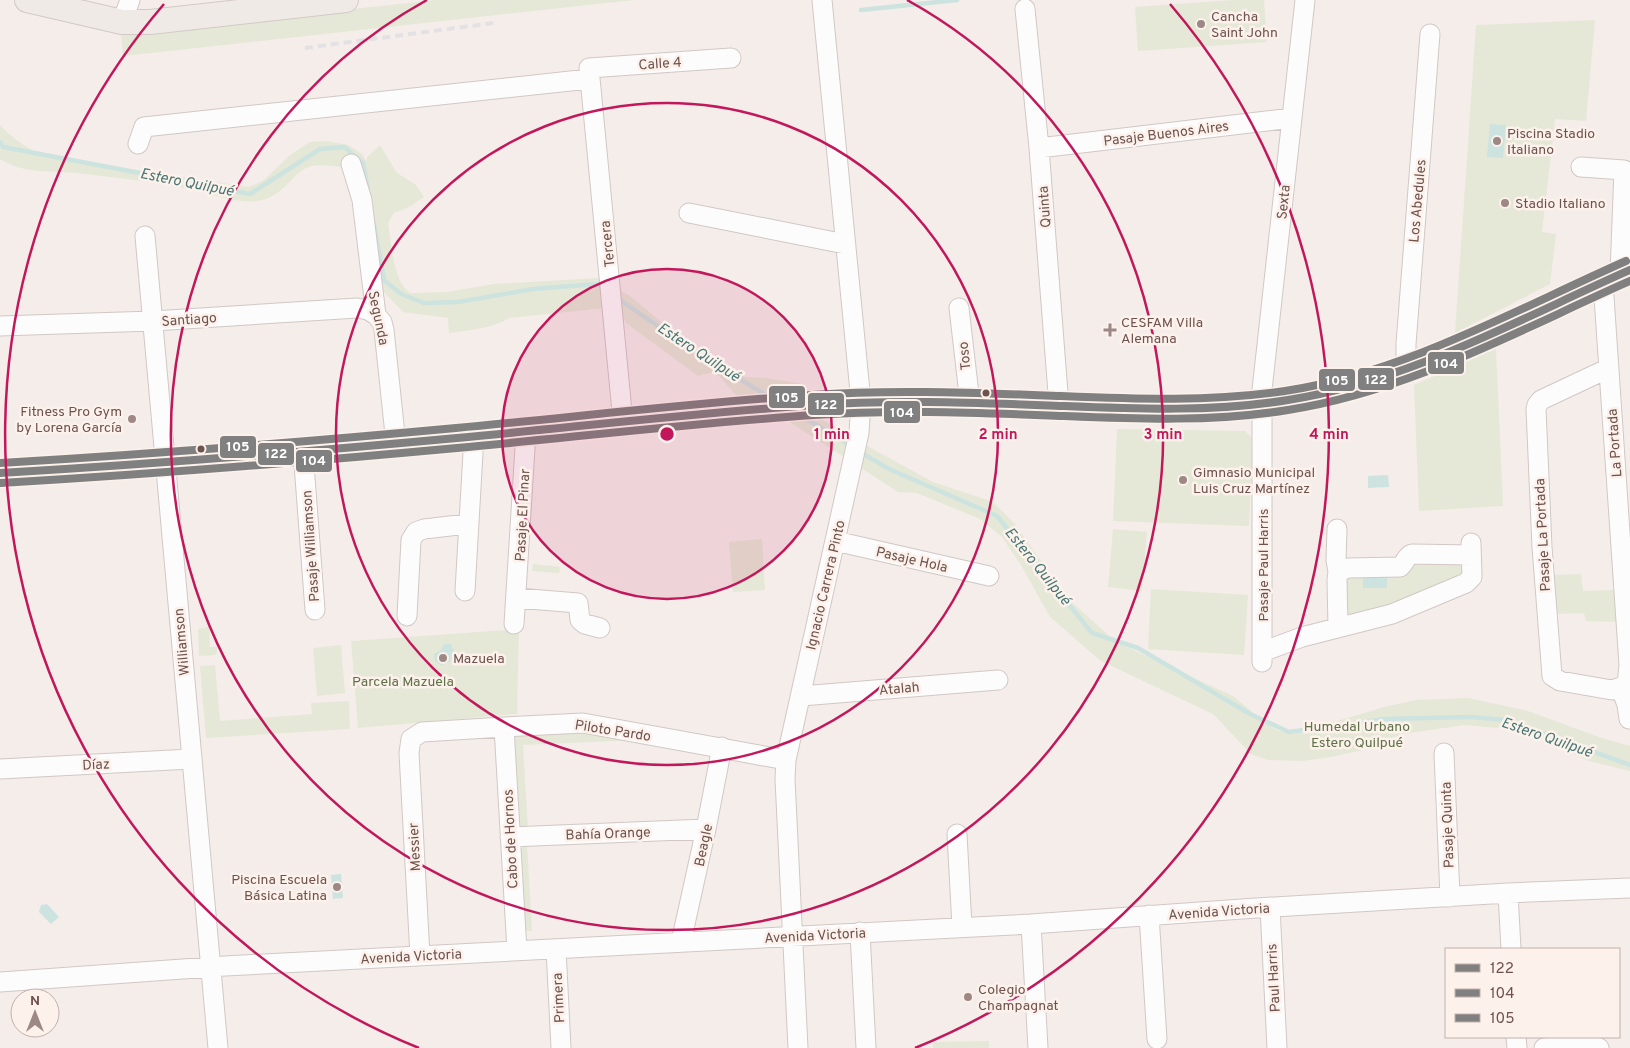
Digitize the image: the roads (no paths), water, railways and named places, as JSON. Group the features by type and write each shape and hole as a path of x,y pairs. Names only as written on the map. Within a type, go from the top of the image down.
{"main road":[{"path":"28,0 122,22 150,22 245,6 346,0"},
{"path":"0,473 165,464 860,402 970,403 1196,410 1263,403 1318,395 1378,380 1439,356 1618,275"}],"street":[{"path":"122,22 130,0"},
{"name":"Ignacio Carrera Pinto","path":"798,1048 785,779 786,760 859,433 860,402 822,0"},
{"name":"Sexta","path":"1263,403 1262,390 1305,0"},
{"name":"Quinta","path":"1025,9 1039,148 1059,406"},
{"name":"Los Abedules","path":"1406,368 1406,344 1430,34"},
{"name":"Calle 4","path":"138,144 144,127 589,73 731,58"},
{"name":"Tercera","path":"589,73 610,273 623,422"},
{"path":"834,122 846,121 843,85"},
{"name":"Pasaje Buenos Aires","path":"1039,148 1292,118"},
{"name":"Segunda","path":"350,164 362,200 376,315 382,322 384,330 396,444"},
{"name":"La Portada","path":"1581,167 1624,170 1618,275 1609,368 1629,665 1627,686 1621,688"},
{"path":"689,213 844,244"},
{"name":"Williamson","path":"145,236 218,1048"},
{"name":"Santiago","path":"0,326 153,321 358,308 368,310 376,315"},
{"name":"Toso","path":"959,308 970,403"},
{"name":"Pasaje La Portada","path":"1609,368 1541,400 1536,409 1542,547 1552,676 1560,681 1612,690 1621,688"},
{"name":"Pasaje Paul Harris","path":"1263,403 1262,650 1338,627 1392,614 1466,583 1472,577 1471,549 1412,554 1408,549 1400,567 1348,568 1338,572"},
{"name":"Pasaje El Pinar","path":"514,624 526,432"},
{"path":"465,592 467,524 474,436"},
{"name":"Pasaje Williamson","path":"303,451 315,610"},
{"path":"408,616 411,540 416,532 424,529 467,524"},
{"path":"1337,529 1338,627"},
{"name":"Pasaje Hola","path":"835,541 989,576"},
{"path":"517,598 579,594 580,620 585,624 600,628"},
{"name":"Atalah","path":"801,696 998,680"},
{"path":"1621,688 1627,705 1629,719"},
{"name":"Piloto Pardo","path":"411,739 422,732 583,723 786,760"},
{"name":"Cabo de Hornos","path":"504,726 517,951"},
{"name":"Messier","path":"411,739 409,753 420,956"},
{"name":"Beagle","path":"681,942 722,747"},
{"name":"Pasaje Quinta","path":"1444,753 1450,897"},
{"name":"Díaz","path":"0,769 191,759"},
{"name":"Bahía Orange","path":"510,837 706,828"},
{"path":"957,834 962,927"},
{"name":"Avenida Victoria","path":"0,982 210,967 1031,924 1270,907 1630,888"},
{"path":"1508,893 1511,948"},
{"name":"Paul Harris","path":"1270,907 1277,1048"},
{"path":"1149,915 1157,1039"},
{"path":"1031,924 1038,1048"},
{"path":"860,932 866,1048"},
{"name":"Primera","path":"556,949 561,1048"},
{"path":"1544,1048 1591,1044 1599,1048"}],"waterway":[{"path":"861,10 957,0"},
{"name":"Estero Quilpué","path":"0,142 3,147 250,194 320,149 344,147 363,163 368,190"},
{"name":"Estero Quilpué","path":"374,224 384,280 401,294 424,303 458,302 533,289 597,284 605,289"},
{"name":"Estero Quilpué","path":"617,298 693,350 774,400"},
{"name":"Estero Quilpué","path":"800,415 851,446"},
{"name":"Estero Quilpué","path":"860,452 889,469 997,516 1092,633 1138,648 1250,714 1289,732 1384,719 1471,717 1506,720 1630,765"}],"railway":[{"path":"305,48 493,23"}],"place":[{"name":"Cancha Saint John","path":"1201,24"},
{"name":"Piscina Stadio Italiano","path":"1497,141"},
{"name":"Stadio Italiano","path":"1505,203"},
{"name":"CESFAM Villa Alemana","path":"1110,330"},
{"name":"Fitness Pro Gym by Lorena García","path":"132,419"},
{"name":"Gimnasio Municipal Luis Cruz Martínez","path":"1183,480"},
{"name":"Mazuela","path":"443,658"},
{"name":"Piscina Escuela Básica Latina","path":"337,887"},
{"name":"Colegio Champagnat","path":"968,997"}],"park label":[{"name":"Parcela Mazuela","path":"403,681"},
{"name":"Humedal Urbano Estero Quilpué","path":"1357,734"}]}
